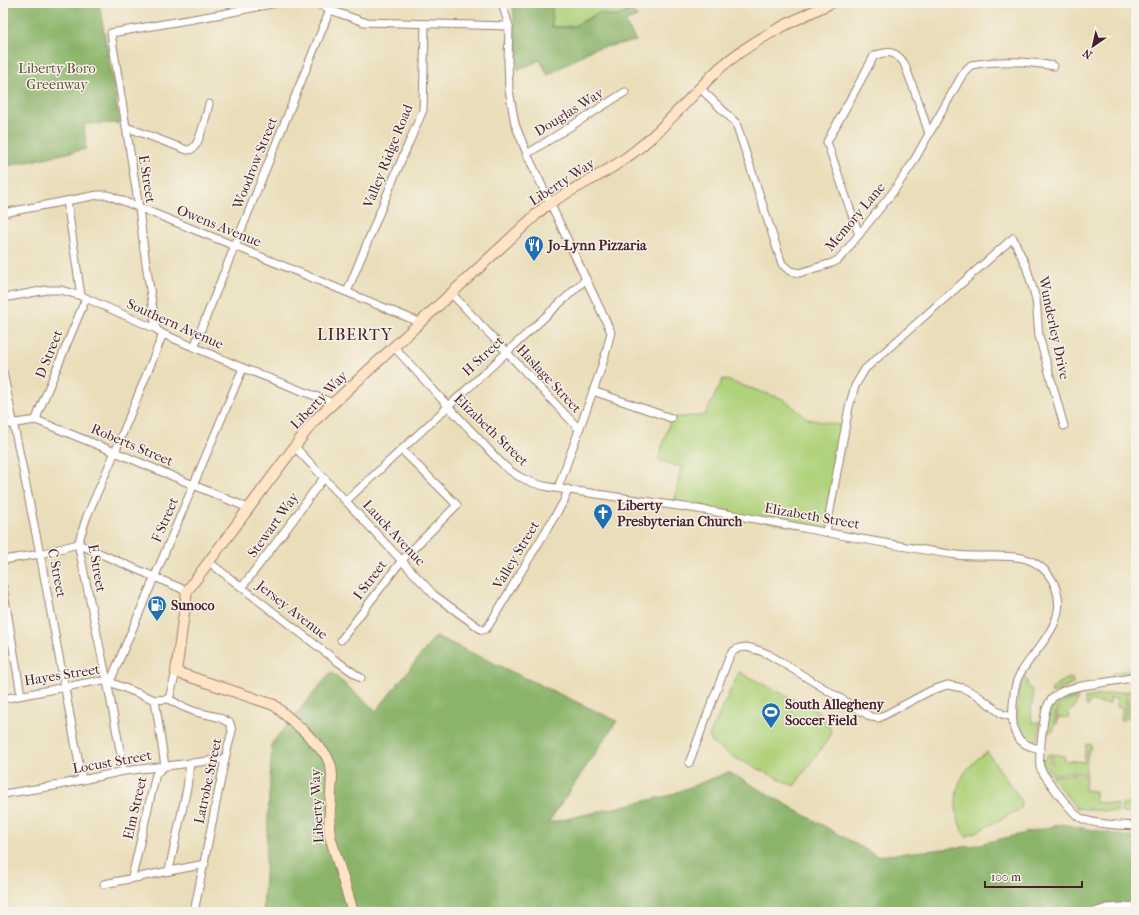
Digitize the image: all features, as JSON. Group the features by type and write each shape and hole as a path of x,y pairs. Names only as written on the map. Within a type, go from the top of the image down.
{"street":[{"name":"E Street","path":"156,329 139,208 111,33 276,3"},
{"path":"316,3 330,10 364,22 509,26"},
{"path":"502,3 509,26 509,90 515,124 550,204 611,332 600,372 558,488"},
{"name":"Liberty Way","path":"353,912 330,836 332,776 331,766 326,755 305,732 274,705 176,672 187,591 313,422 526,224 545,207 627,157 648,140 722,66 762,38 831,3"},
{"name":"Woodrow Street","path":"194,347 330,10"},
{"name":"Valley Ridge Road","path":"347,292 423,110 425,24"},
{"path":"859,235 827,142 874,56 891,52 900,57 904,63 929,134"},
{"name":"Memory Lane","path":"700,88 736,123 782,264 790,271 799,273 838,260 859,235 893,192 912,164 964,72 971,65 1000,62 1024,62 1054,66"},
{"name":"Douglas Way","path":"527,154 625,92"},
{"path":"126,127 187,150 191,150 196,145 210,104"},
{"name":"Owens Avenue","path":"3,213 98,195 108,195 419,322"},
{"path":"67,201 84,297"},
{"name":"Wunderley Drive","path":"826,532 848,407 855,386 865,369 1013,238 1026,266 1036,299 1039,336 1064,426"},
{"name":"H Street","path":"346,501 586,279"},
{"name":"Southern Avenue","path":"3,298 47,290 61,290 84,297 243,368 333,403"},
{"name":"Haslage Street","path":"452,293 579,429"},
{"name":"D Street","path":"36,420 84,297"},
{"name":"E Street","path":"124,772 109,681 78,544 87,516 164,334"},
{"name":"Elizabeth Street","path":"393,346 448,407 502,463 516,474 530,481 558,488 697,509 959,556 1013,557 1027,559 1039,566 1049,574 1054,581 1057,590 1057,614 1055,623 1020,674 1014,686 1012,725 1016,735 1023,744 1031,748 1041,749"},
{"name":"F Street","path":"109,681 194,486 243,368"},
{"name":"C Street","path":"3,372 40,554 82,780"},
{"name":"Haslage Street","path":"593,391 671,418"},
{"name":"Roberts Street","path":"3,425 36,420 248,508"},
{"name":"Lauck Avenue","path":"294,446 434,595 482,630"},
{"name":"I Street","path":"341,640 402,560 458,505 402,450"},
{"name":"Stewart Way","path":"242,587 324,478"},
{"name":"Valley Street","path":"482,630 486,629 564,501 568,489"},
{"path":"3,560 40,554 78,544 187,591"},
{"name":"Jersey Avenue","path":"209,562 334,659 361,678"},
{"path":"3,587 21,695"},
{"path":"689,763 730,655 733,650 741,647 754,648 768,654 871,717 879,718 930,691 947,685 963,688 977,695 1002,714 1012,717"},
{"path":"169,699 176,672"},
{"path":"1136,678 1080,686 1065,690 1058,694 1051,700 1044,717 1040,760 1040,767 1044,775 1078,817 1090,822 1136,826"},
{"name":"Hayes Street","path":"3,699 92,682 109,681 155,700 169,699"},
{"name":"Latrobe Street","path":"169,699 196,712 218,717 230,723 232,731 194,912"},
{"name":"Elm Street","path":"132,877 156,774 165,766 155,700"},
{"name":"Locust Street","path":"3,794 54,786 124,772 225,759"},
{"path":"169,870 190,763"},
{"path":"104,884 132,877 205,864"},
{"path":"1094,912 1107,908 1136,906"}],"green space":[{"name":"Liberty Boro Greenway","path":"3,3 99,3 120,123 84,124 86,149 3,167"},
{"path":"511,3 552,3 552,27 574,27 599,13 616,17 632,10 637,17 625,22 636,41 593,49 548,75 540,60 518,70 513,7"},
{"path":"551,3 645,3 617,16 598,13 573,26 552,27"},
{"path":"723,379 783,399 808,419 845,426 826,532 674,505 681,467 658,460 671,418 705,415"},
{"path":"436,636 617,721 548,823 667,796 729,772 877,856 972,846 1062,824 1136,838 1136,912 263,912 272,743 331,672 376,711"},
{"path":"1136,669 1136,675 1116,678 1112,673"},
{"name":"South Allegheny Soccer Field","path":"739,672 820,713 828,723 831,733 794,786 733,757 712,743 709,737"},
{"path":"1024,676 1028,682 1027,685 1033,694 1031,707 1032,722 1034,723 1039,721 1039,735 1034,741 1025,738 1019,728 1017,720 1019,693"},
{"path":"1071,678 1073,684 1054,693 1051,692 1059,683"},
{"path":"1136,689 1136,715 1126,719 1129,691"},
{"path":"1073,691 1077,693 1078,697 1064,701 1057,706 1054,730 1046,734 1051,706 1059,698"},
{"path":"1127,691 1124,720 1121,720 1122,708 1117,707 1117,699 1110,698 1110,704 1089,702 1088,707 1086,705 1085,698"},
{"path":"1078,699 1075,707 1069,712 1070,718 1058,717 1056,724 1057,712 1060,706 1063,703"},
{"path":"1090,744 1091,749 1089,749 1086,773 1069,772 1051,774 1053,754 1064,756 1064,760 1084,762 1086,745"},
{"path":"987,752 1021,800 1021,808 966,837 960,825 957,813 957,790 961,779 968,769 976,760"},
{"path":"1049,754 1051,754 1048,775 1043,761"},
{"path":"1071,774 1086,775 1085,790 1095,791 1095,802 1118,804 1117,812 1076,808 1051,776"},
{"path":"1130,793 1136,794 1136,815 1121,812 1122,804 1130,805"}],"place":[{"name":"Jo-Lynn Pizzaria","path":"534,262"},
{"name":"Liberty Presbyterian Church","path":"603,530"},
{"name":"Sunoco","path":"157,622"},
{"name":"South Allegheny Soccer Field","path":"771,729"}],"district":[{"name":"LIBERTY","path":"355,334"}]}
